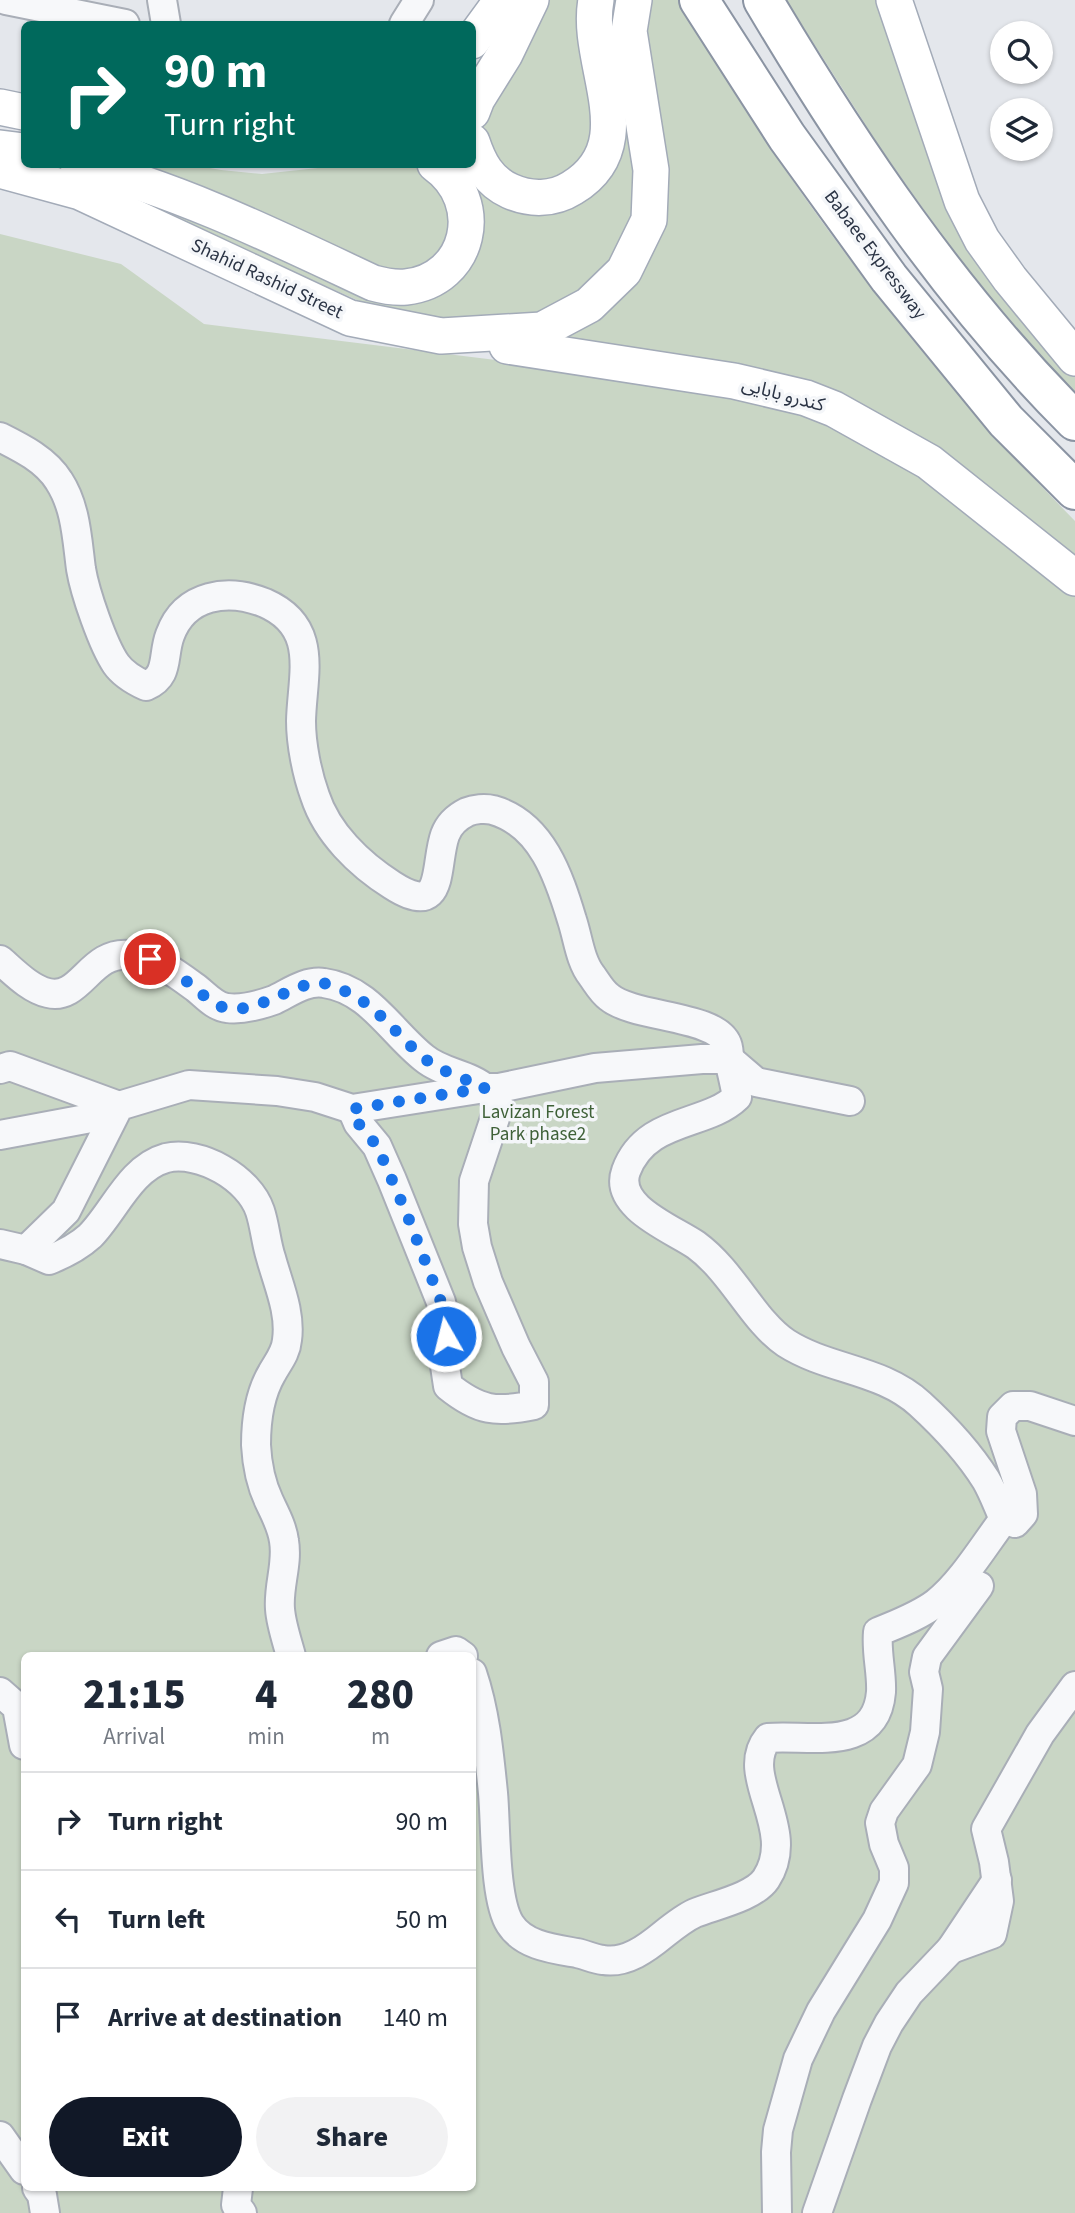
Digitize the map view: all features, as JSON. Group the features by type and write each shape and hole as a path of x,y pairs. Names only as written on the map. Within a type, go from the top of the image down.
{"highway":[{"name":"Babaee Expressway","path":"699,0 787,137 889,278 1006,421 1075,490"},
{"path":"763,0 824,100 925,248 1043,388 1075,421"}],"main road":[{"path":"476,36 502,0"},
{"path":"476,102 521,25 531,0"},
{"path":"476,154 480,166 493,180 509,191 541,198 565,192 585,180 595,169 605,149 609,116 595,41 596,0"},
{"name":"Shahid Rashid Street","path":"0,170 80,192 350,318 441,336 542,330 589,305 624,271 649,220 651,170 629,31 634,0"},
{"path":"894,0 962,201 989,250 1075,358"},
{"path":"0,107 21,112"},
{"path":"0,148 21,151"},
{"path":"92,168 194,201 373,283 403,288 425,282 444,270 454,260 463,244 467,229 467,207 455,184 439,168"},
{"name":"کندرو بابایی","path":"441,336 707,377 807,398 843,414 929,462 1075,578"}],"street":[{"path":"6,0 110,21"},
{"path":"162,0 166,21"},
{"path":"406,21 419,0"},
{"path":"0,437 18,445 46,464 60,482 74,519 82,573 101,633 117,665 134,681 146,685 157,681 163,671 169,638 176,622 188,607 204,598 224,594 247,597 268,604 286,617 300,634 307,670 301,724 307,761 314,795 327,823 340,840 390,884 409,895 422,897 432,891 439,877 445,834 456,817 473,809 492,810 512,818 533,835 550,858 589,972 609,998 632,1009 689,1021 718,1032 727,1044 737,1097 728,1106 675,1124 641,1147 624,1175 624,1191 634,1206 698,1247 723,1268 783,1342 816,1359 892,1384 919,1403 974,1462 1004,1519 1015,1523 1023,1514 1022,1494 1001,1431 1002,1417 1013,1406 1030,1406 1075,1422"},
{"path":"0,960 35,987 60,994 72,990 99,963 114,955 129,954 150,959 183,978 225,1008 256,1005 304,985 322,982 348,991 374,1008 424,1059 485,1088 499,1106 474,1181 473,1224 488,1282 516,1348 534,1382 534,1405 493,1410 467,1402 449,1386 445,1366 446,1327 441,1302 377,1146 358,1123 352,1109"},
{"path":"0,1135 91,1118 119,1106 189,1085 277,1091 315,1097 352,1109 499,1088 595,1068 702,1059 729,1059 756,1082 850,1101"},
{"path":"0,1069 10,1066 119,1106"},
{"path":"13,1247 65,1211 119,1106"},
{"path":"13,1247 49,1260 78,1247 145,1169 163,1159 181,1156 208,1162 246,1189 255,1200 280,1284 288,1328 287,1343 259,1407 256,1445 261,1479 284,1540 280,1609 290,1652"},
{"path":"476,1691 486,1738 500,1883 510,1923 522,1936 540,1945 614,1961 643,1951 693,1914 744,1895 764,1883 776,1854 777,1840 760,1777 757,1759 761,1746 768,1738 839,1738 868,1724 877,1708 881,1693 876,1651 878,1632 938,1602 969,1567 1004,1519"},
{"path":"777,2213 778,2130 798,2059 821,2011 877,1920 894,1882 894,1868 884,1844 880,1823 884,1811 917,1765 925,1732 928,1689 924,1672 927,1657 979,1587"},
{"path":"817,2213 877,2046 909,1993 951,1949 997,1880 986,1829 1040,1734 1075,1686"},
{"path":"0,1692 17,1707 21,1729"},
{"path":"0,2136 21,2166"},
{"path":"40,2191 45,2213"},
{"path":"238,2191 236,2204 242,2213"}],"green space":[{"path":"540,0 587,0 601,121 581,176 512,183 478,130 481,114"},
{"path":"605,0 624,0 642,185 625,250 554,314 479,327 366,304 66,170 348,281 459,267 449,168 476,167 586,193"},
{"path":"643,0 678,0 765,139 860,273 963,400 1075,521 1075,572 900,435 547,338 645,249"},
{"path":"786,0 885,0 1016,303 1075,375 1075,398 970,275 881,149"},
{"path":"121,168 210,168 262,174 318,168 425,168 454,197 451,250 400,280"},
{"name":"Lavizan Forest Park phase2","path":"0,234 121,264 204,324 585,371 784,402 882,449 1075,590 1075,2213 0,2213"}],"route":[{"path":"150,959 183,978 225,1008 256,1005 304,985 322,982 348,991 374,1008 424,1059 485,1088 352,1109 358,1123 377,1146 406,1212 441,1302 446,1336"}]}
